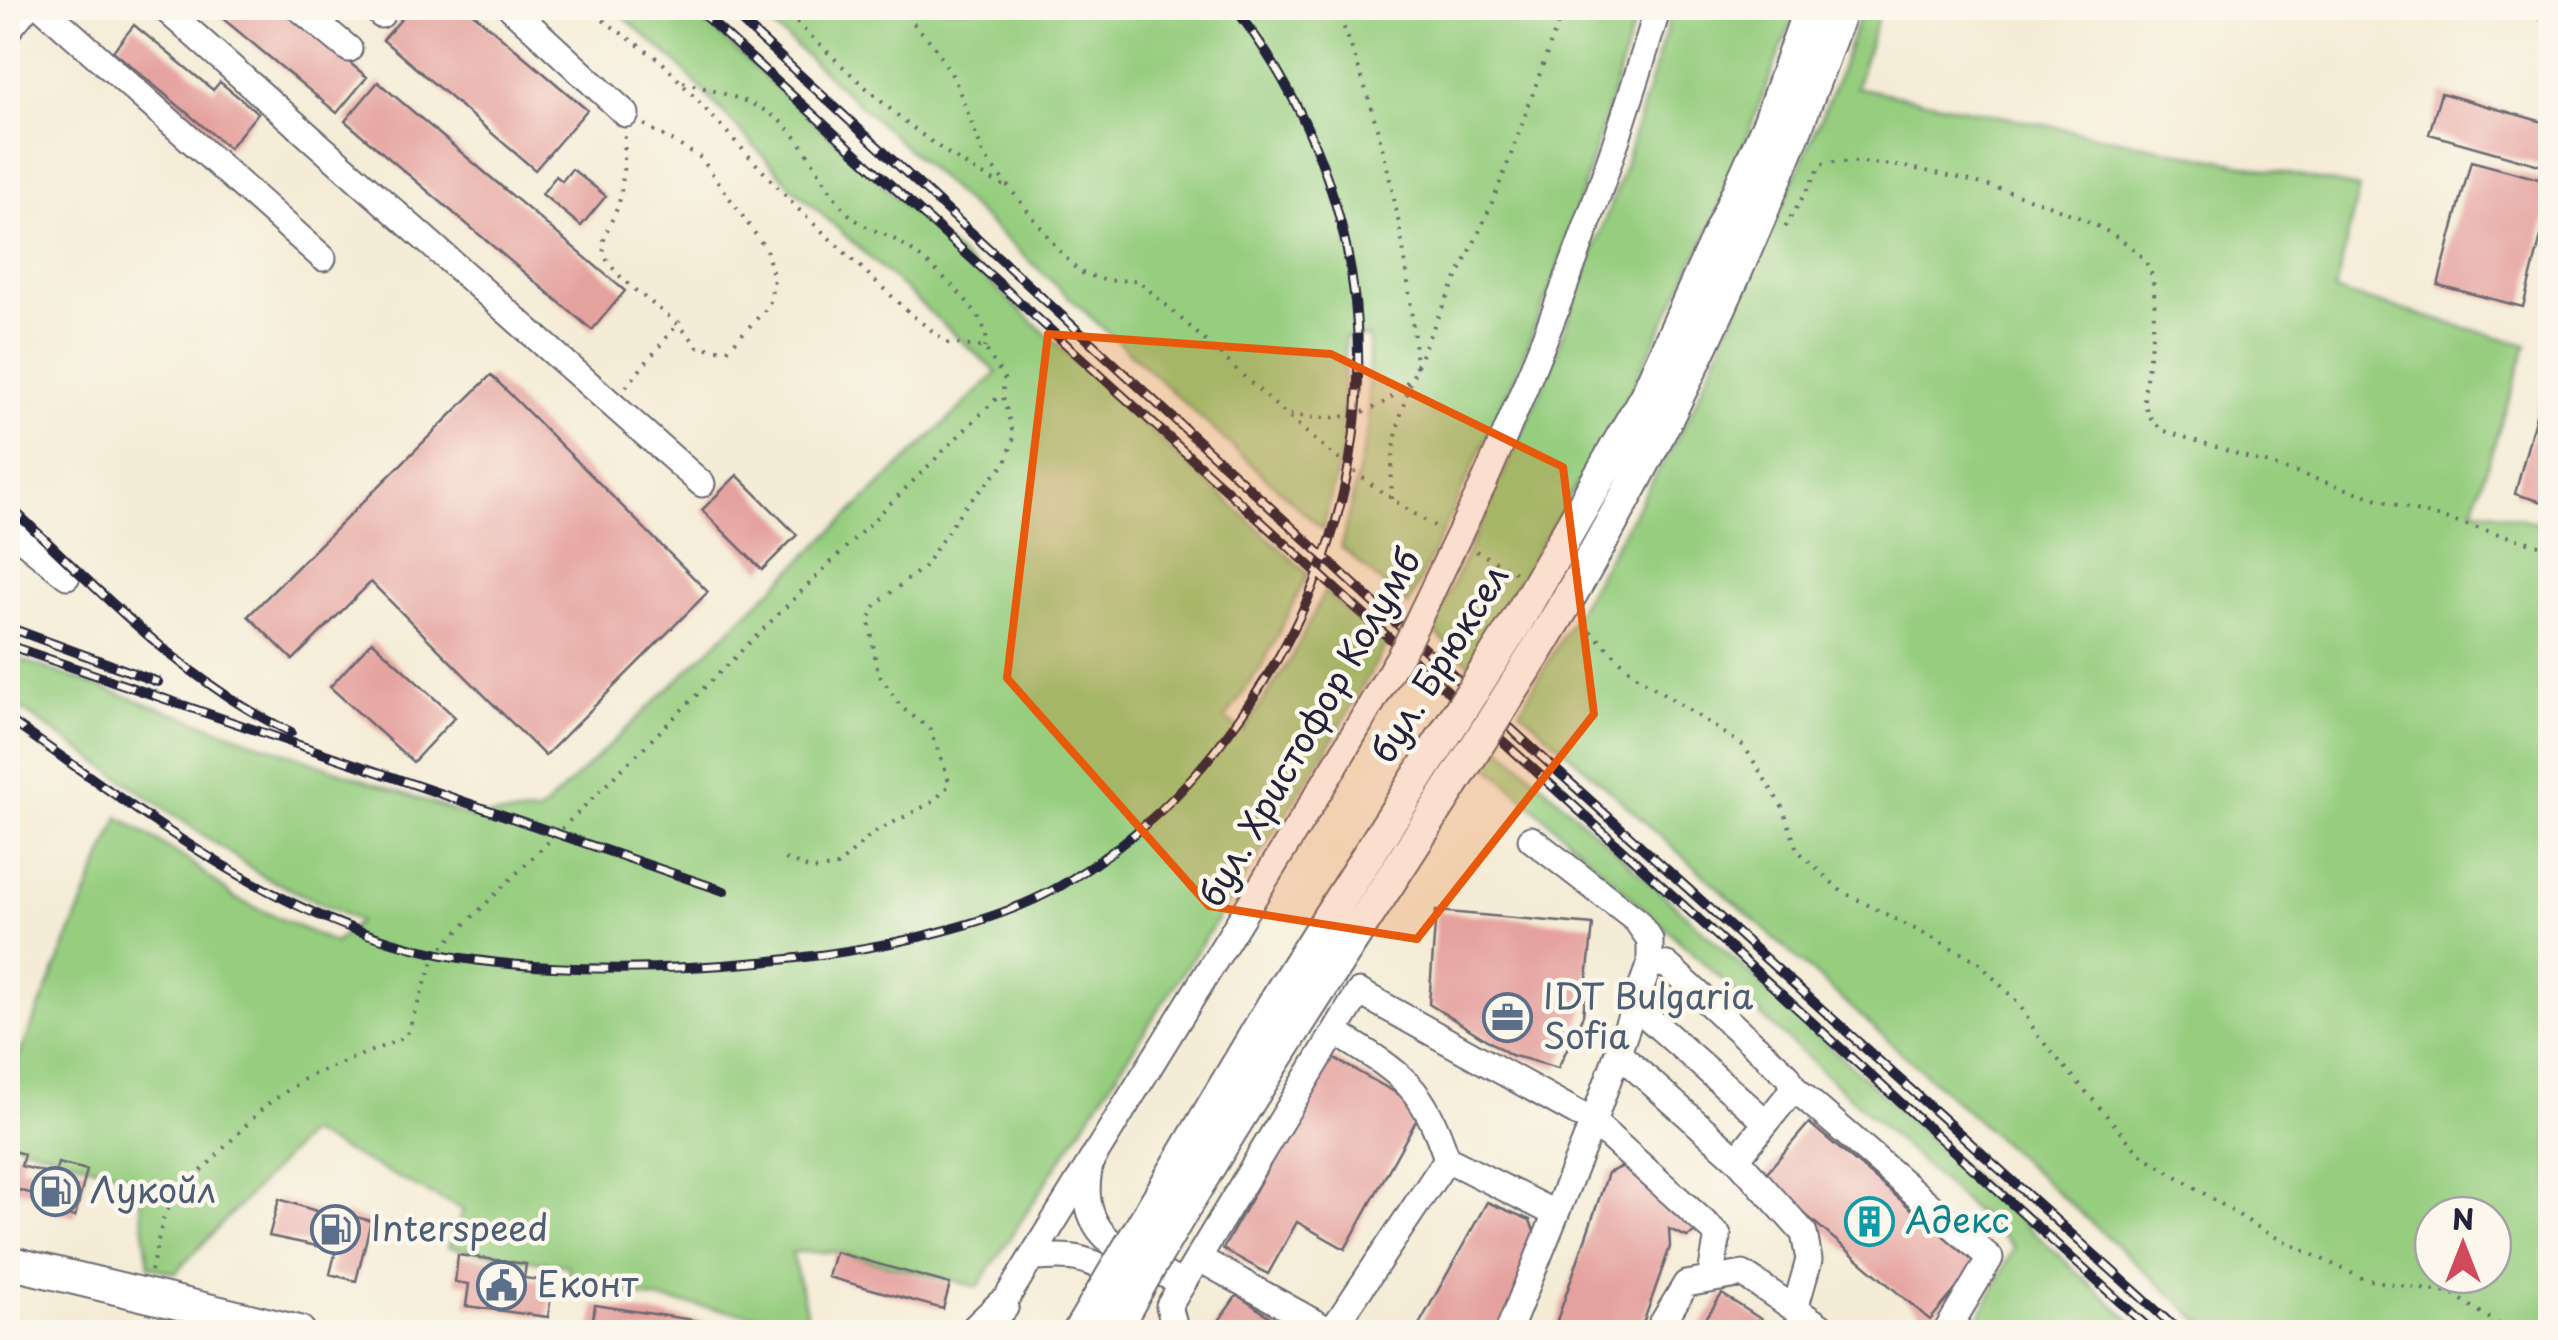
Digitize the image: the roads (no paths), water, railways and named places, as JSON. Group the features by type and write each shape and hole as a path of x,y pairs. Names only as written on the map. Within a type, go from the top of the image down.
{"main road":[{"name":"бул. Брюксел","path":"1079,1332 1271,1007 1514,626 1646,396 1763,138 1810,8"},
{"name":"бул. Брюксел","path":"1112,1332 1281,1048 1541,644 1672,411 1744,261 1842,8"},
{"path":"8,1262 298,1332"},
{"path":"975,1332 994,1319"}],"street":[{"path":"8,30 26,8"},
{"path":"42,8 323,258"},
{"path":"164,8 702,484"},
{"path":"300,8 348,49"},
{"path":"510,8 626,114"},
{"name":"бул. Христофор Колумб","path":"994,1319 1335,766 1406,642 1530,381 1609,173 1658,8"},
{"path":"8,528 68,576"},
{"path":"1508,1332 1594,1122 1650,963 1650,940 1636,920 1531,839"},
{"path":"1650,963 1668,966 1788,1075 1794,1088 1990,1258 1946,1332"},
{"path":"1176,1332 1175,1295 1359,992 1594,1122 1718,1235 1710,1280"},
{"path":"1635,1006 1766,1122"},
{"path":"1334,1032 1403,1074 1432,1114 1447,1159 1556,1214"},
{"path":"1618,1054 1737,1159 1804,1233 1809,1260 1795,1310"},
{"path":"1737,1159 1794,1088"},
{"path":"1092,1155 1085,1191 1092,1223 1175,1295"},
{"path":"1198,1258 1331,1332 1447,1159"},
{"path":"1031,1259 1069,1254 1086,1258 1175,1295"},
{"path":"1657,1332 1686,1284 1743,1274 1829,1332"}],"tram line":[{"path":"8,1331 16,1332"}],"railway":[{"path":"696,8 2153,1332"},
{"path":"727,8 1532,748 2180,1332"},
{"path":"8,719 161,826 265,889 378,938 439,954 505,964 583,968 757,962 928,935 1002,913 1062,885 1114,850 1160,811 1202,767 1240,717 1292,633 1329,544 1351,454 1358,361 1350,269 1327,179 1289,91 1235,8"},
{"path":"8,505 176,659 251,711 291,732"},
{"path":"8,627 158,682"},
{"path":"8,645 724,891"}],"place":[{"name":"IDT Bulgaria Sofia","path":"1508,1017"},
{"name":"Лукойл","path":"55,1191"},
{"name":"Адекс","path":"1870,1221"},
{"name":"Interspeed","path":"336,1229"},
{"name":"Еконт","path":"502,1285"}]}
